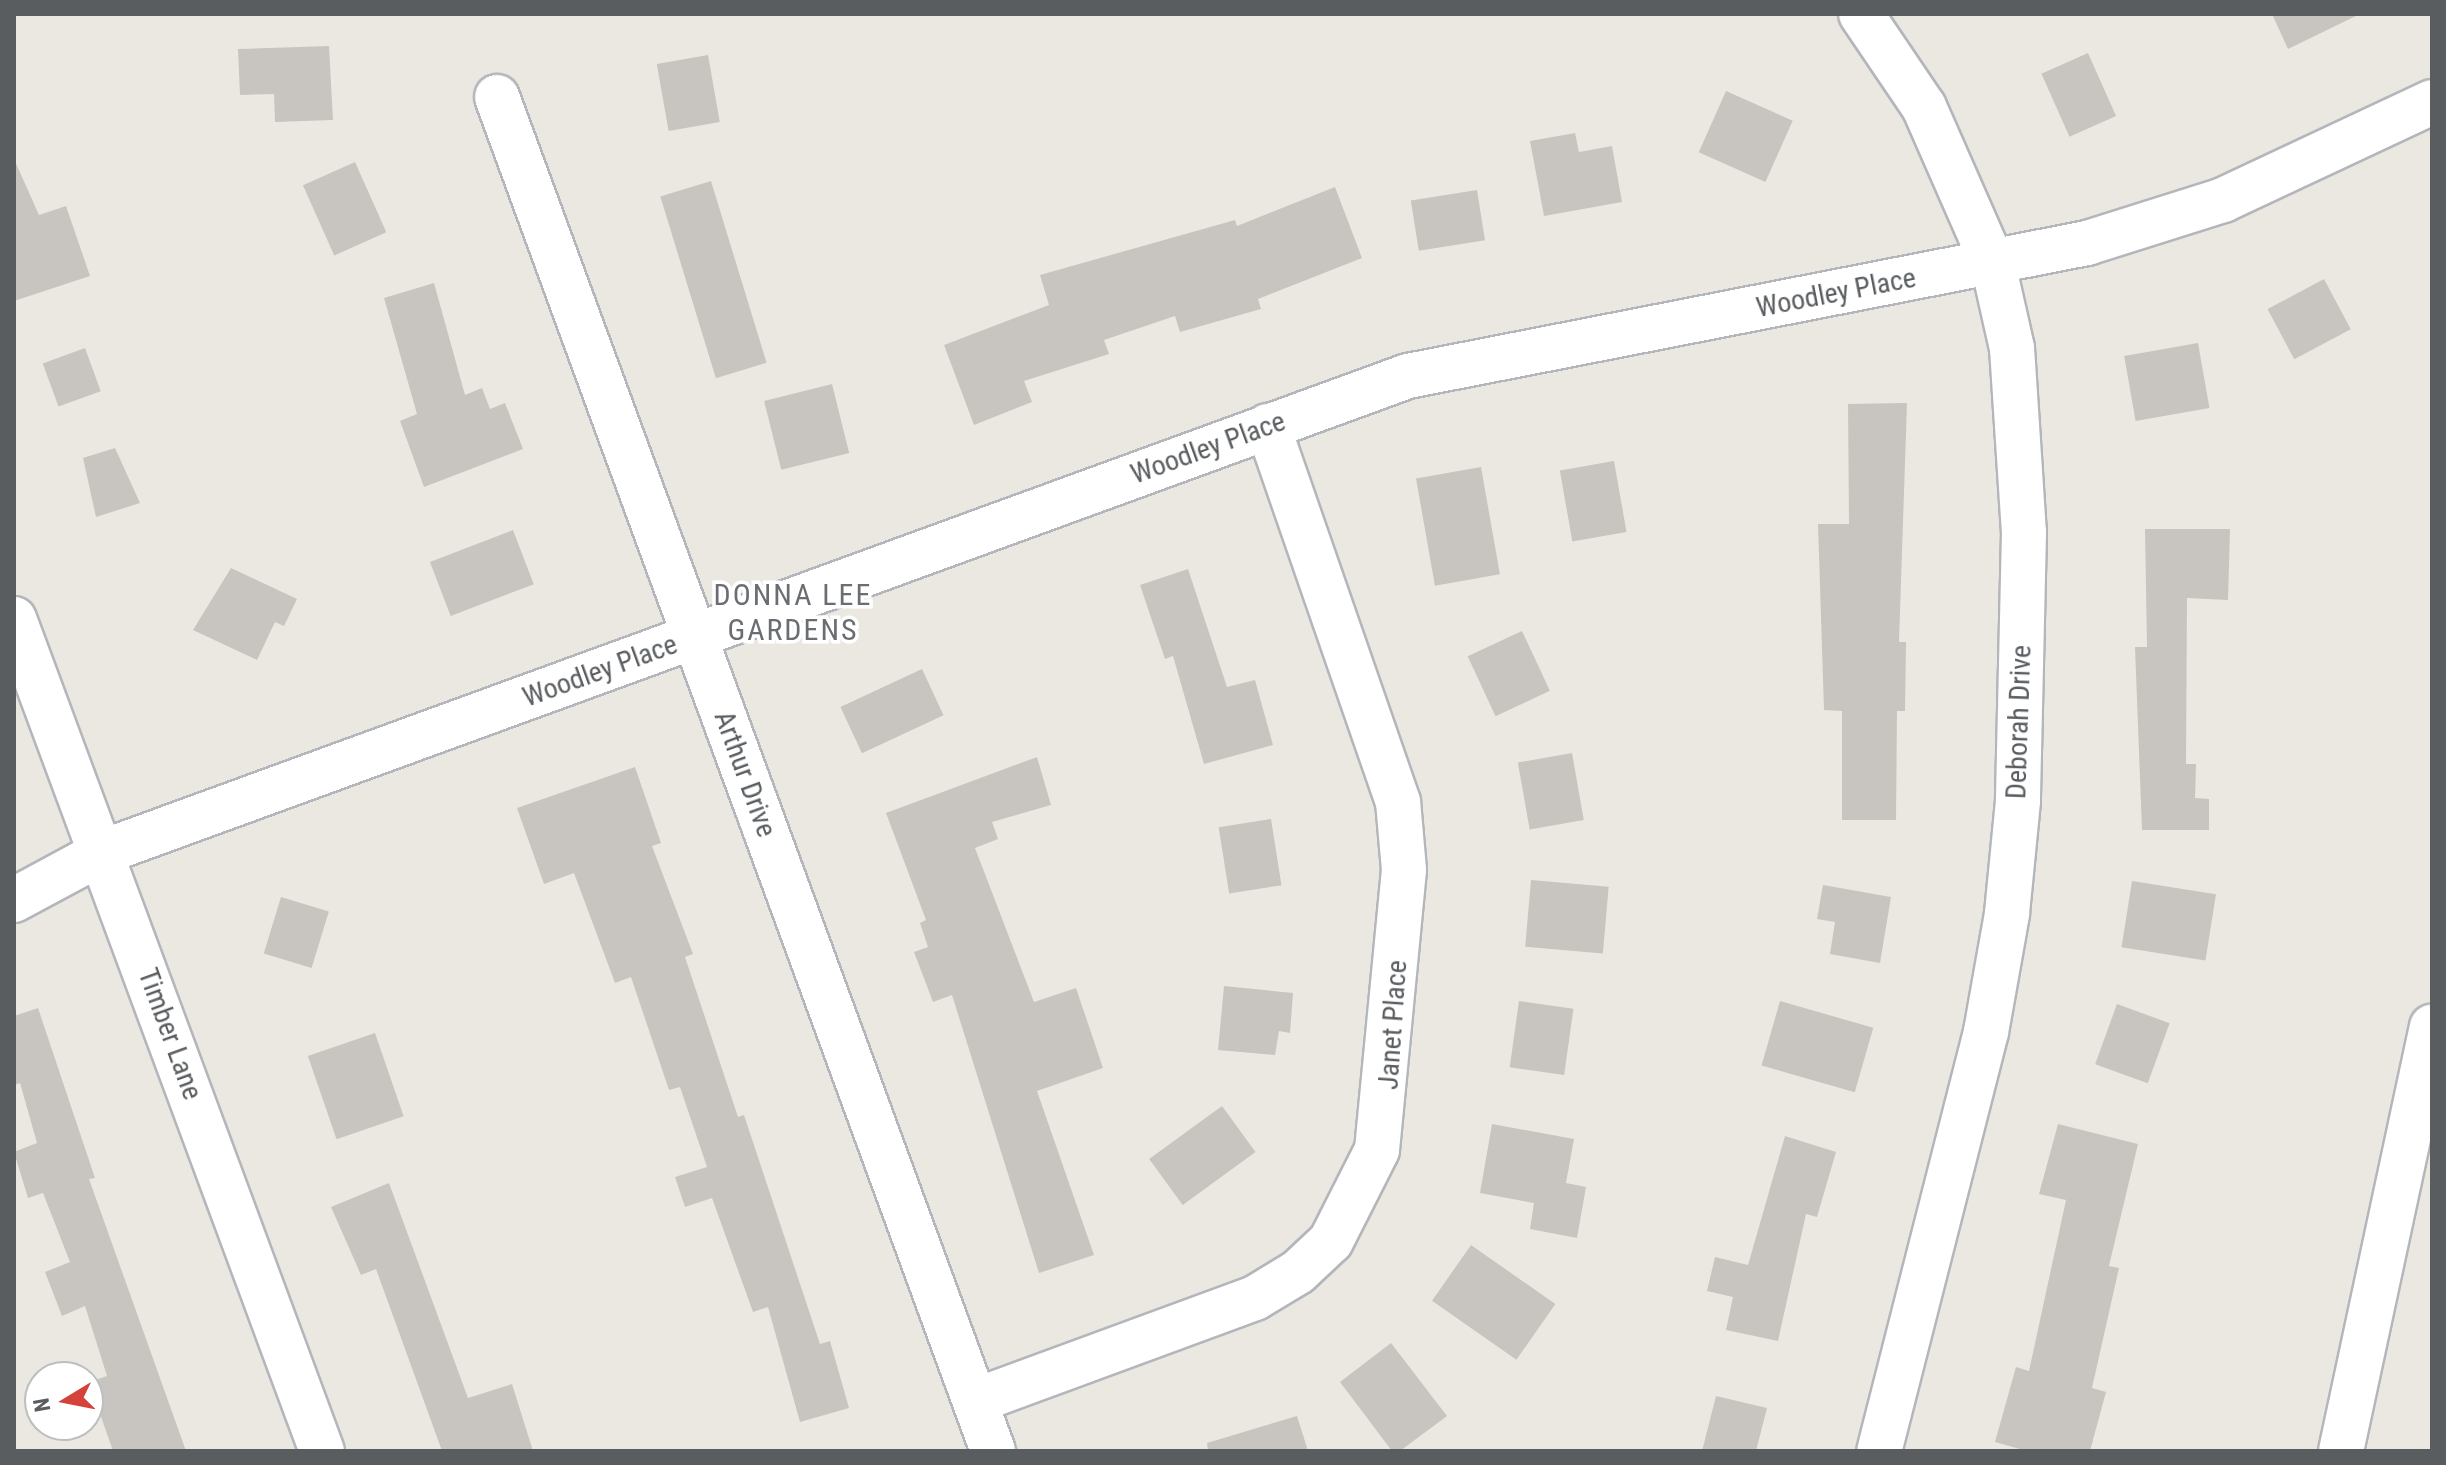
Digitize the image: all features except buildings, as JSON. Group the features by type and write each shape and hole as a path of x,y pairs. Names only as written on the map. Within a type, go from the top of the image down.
{"street":[{"name":"Deborah Drive","path":"1861,14 1924,107 1993,264 2023,437 2018,801 1986,1032 1879,1451"},
{"name":"Arthur Drive","path":"497,97 993,1451"},
{"name":"Woodley Place","path":"14,900 103,852 1408,376 1993,264 2186,214 2432,102"},
{"name":"Janet Place","path":"975,1401 1255,1298 1298,1272 1331,1241 1377,1150 1404,870 1398,802 1268,426"},
{"name":"Timber Lane","path":"14,619 103,852 322,1451"},
{"path":"2341,1451 2432,1027"}],"district":[{"name":"DONNA LEE GARDENS","path":"793,612"}]}
